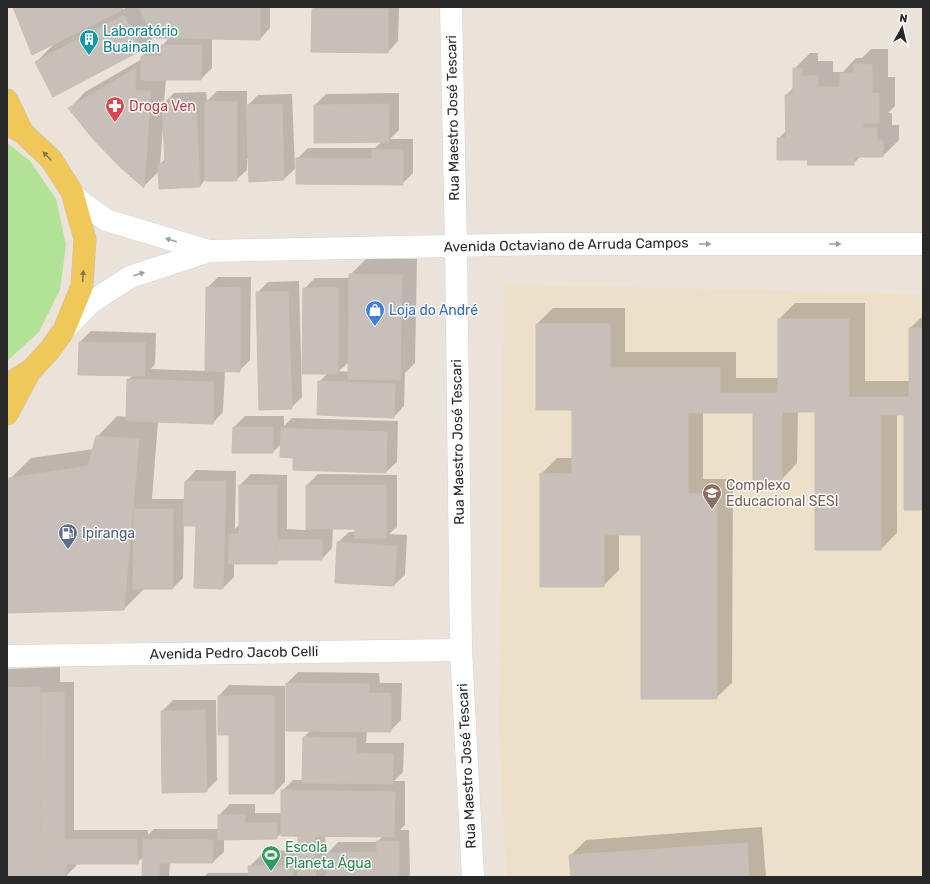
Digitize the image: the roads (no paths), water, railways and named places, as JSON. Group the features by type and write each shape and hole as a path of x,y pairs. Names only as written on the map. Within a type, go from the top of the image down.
{"main road":[{"path":"7,100 14,128 51,159 72,192 85,238 82,286 64,330 49,352 31,370 7,384"},
{"path":"7,414 31,370"}],"street":[{"name":"Rua Maestro José Tescari","path":"451,7 456,246 461,650 472,877"},
{"name":"Avenida Octaviano de Arruda Campos","path":"72,192 77,200 106,220 209,251"},
{"name":"Avenida Octaviano de Arruda Campos","path":"64,330 90,303 130,277 209,251 548,244 923,244"},
{"name":"Avenida Pedro Jacob Celli","path":"7,656 461,650"}],"place":[{"name":"Laboratório Buainain","path":"89,56"},
{"name":"Droga Ven","path":"115,123"},
{"name":"Loja do André","path":"375,327"},
{"name":"Complexo Educacional SESI","path":"712,510"},
{"name":"Ipiranga","path":"68,550"},
{"name":"Escola Planeta Água","path":"271,872"}]}
